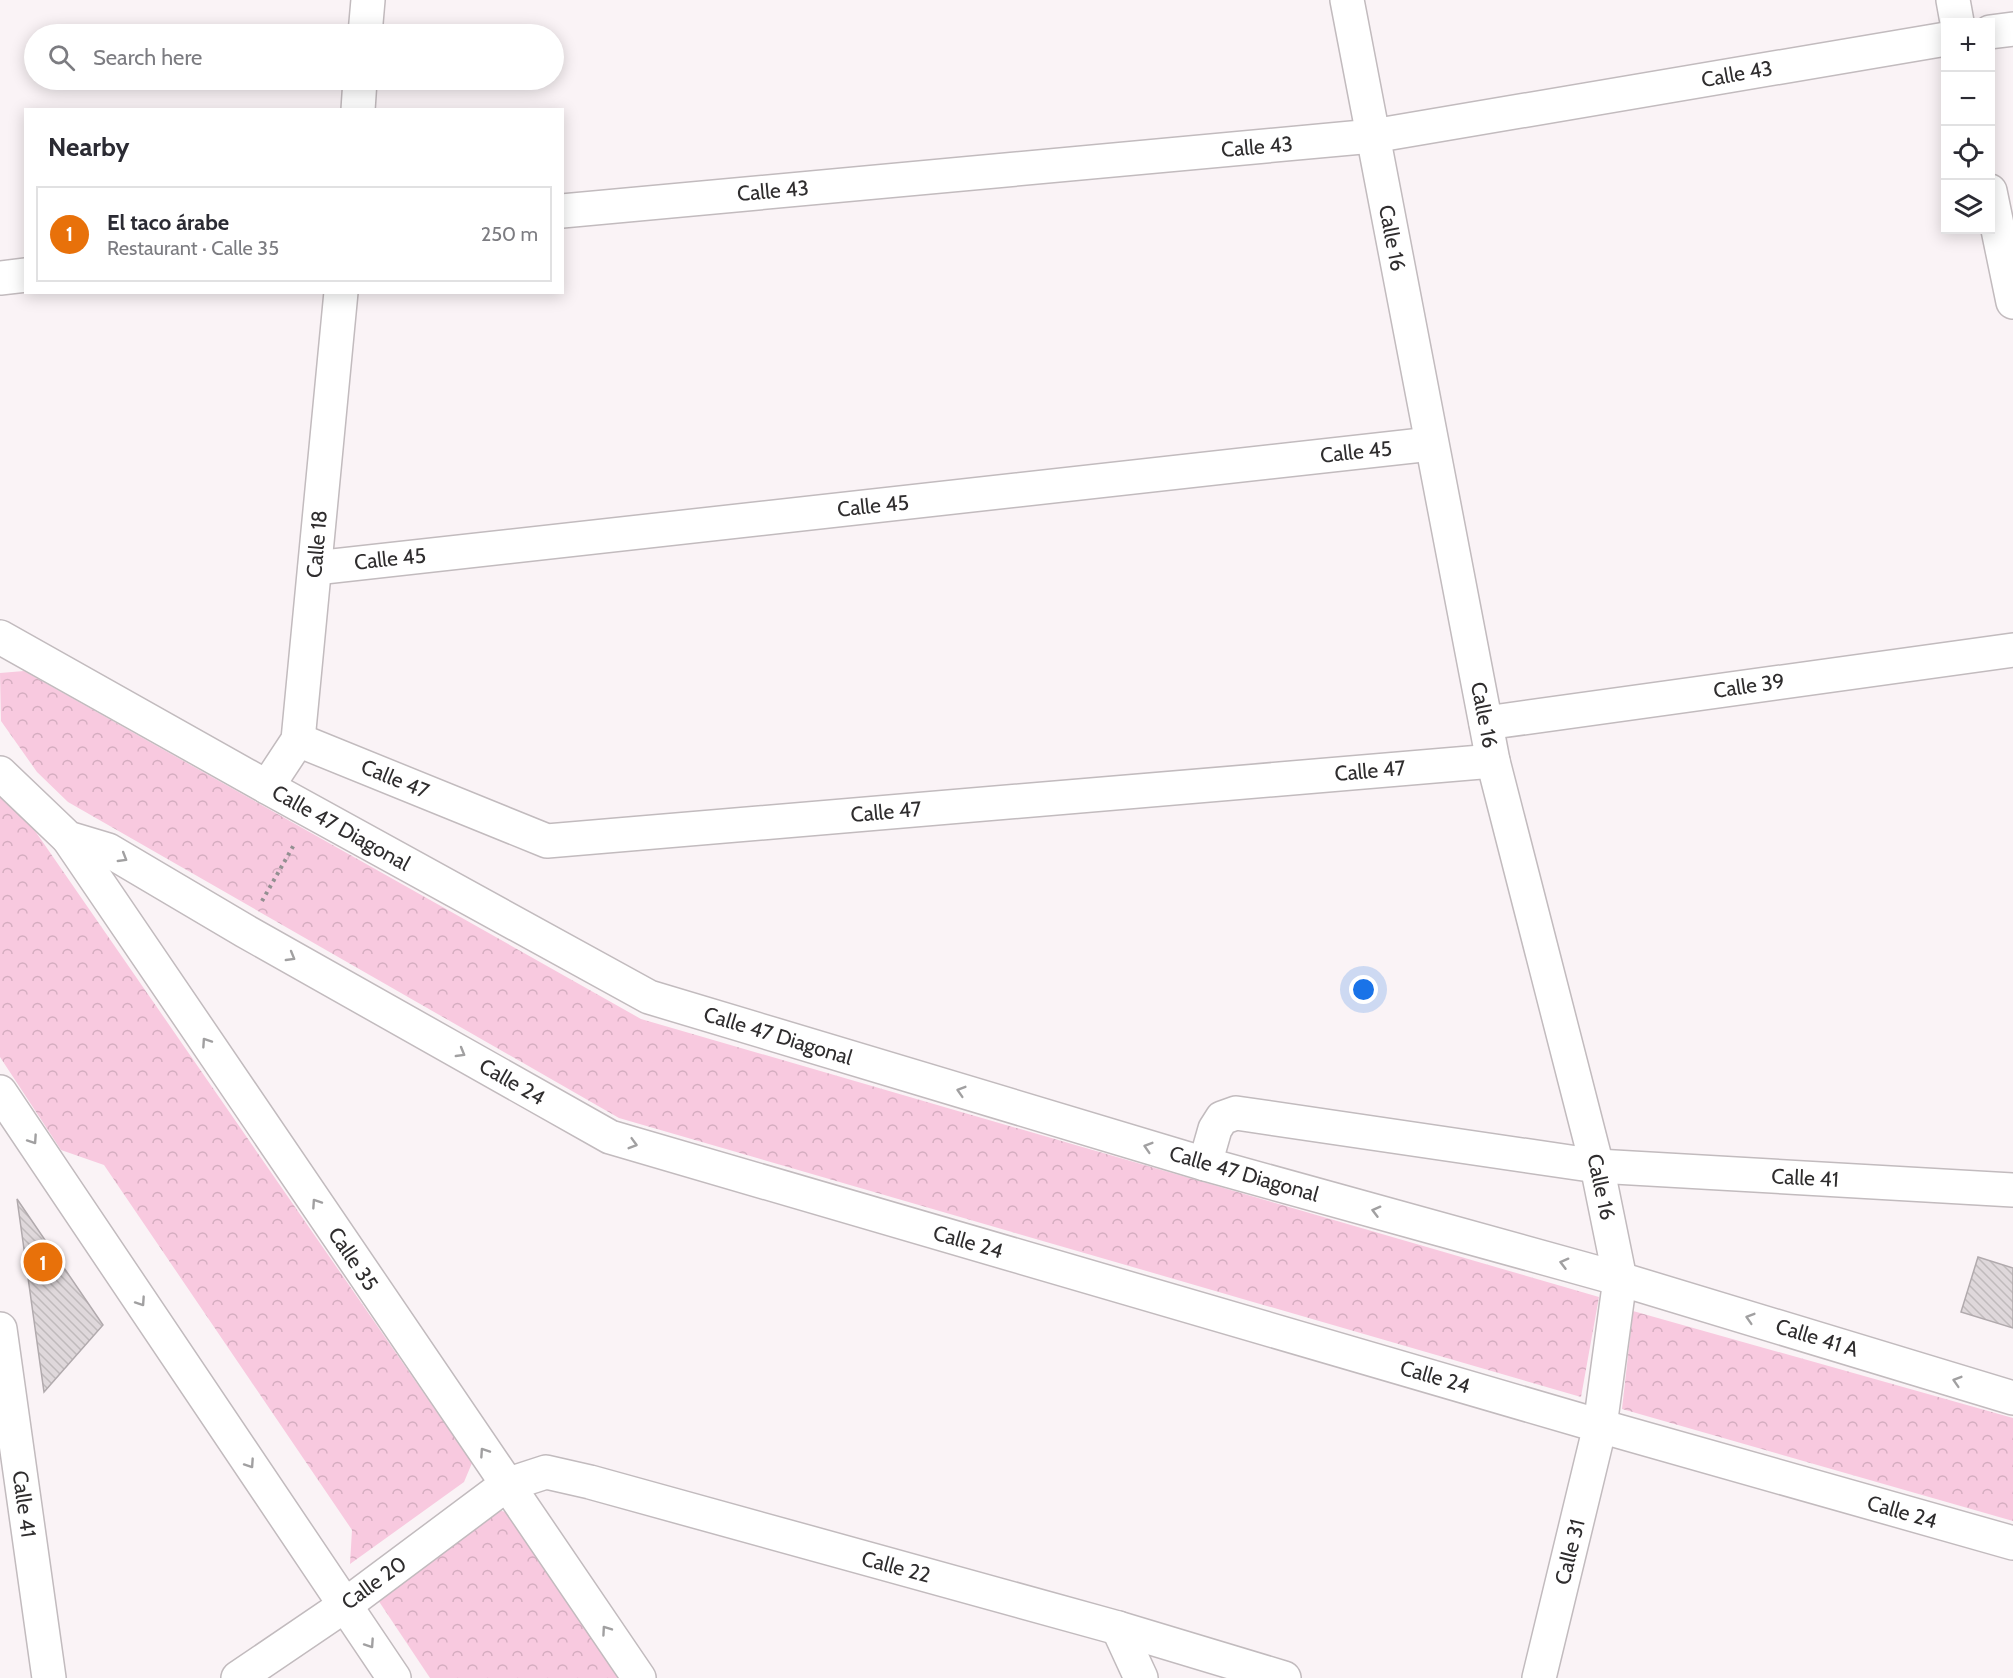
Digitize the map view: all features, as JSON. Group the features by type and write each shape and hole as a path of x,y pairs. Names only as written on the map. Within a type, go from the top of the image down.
{"street":[{"path":"365,24 368,0"},
{"name":"Calle 16","path":"1347,0 1493,761 1598,1166 1620,1279 1600,1426"},
{"path":"1953,0 1956,18"},
{"path":"1995,31 2013,29"},
{"name":"Calle 43","path":"564,211 1373,136 1941,40"},
{"path":"358,108 359,90"},
{"path":"1995,214 2013,302"},
{"path":"0,278 24,275"},
{"name":"Calle 18","path":"267,787 298,740 341,294"},
{"name":"Calle 45","path":"315,568 1431,444"},
{"name":"Calle 47 Diagonal","path":"0,637 649,997 1205,1164 1620,1279"},
{"name":"Calle 39","path":"1486,723 2013,650"},
{"name":"Calle 47","path":"298,740 547,841 1493,761"},
{"name":"Calle 24","path":"0,773 68,838 108,849 245,931 610,1137 1600,1426 2013,1543"},
{"name":"Calle 35","path":"68,838 639,1678"},
{"path":"0,1092 394,1678"},
{"name":"Calle 41","path":"1205,1164 1215,1129 1222,1118 1236,1113 1598,1166 2013,1190"},
{"name":"Calle 41 A","path":"1620,1279 2013,1398"},
{"name":"Calle 41","path":"0,1329 49,1678"},
{"name":"Calle 31","path":"1539,1678 1600,1426"},
{"name":"Calle 22","path":"507,1485 546,1472 590,1482 1118,1628 1284,1678"},
{"name":"Calle 20","path":"238,1678 344,1606 507,1485"},
{"path":"1118,1628 1141,1678"}],"path":[{"path":"245,931 312,812"}],"green space":[{"path":"24,671 641,1019 1599,1297 1581,1397 619,1118 68,802 37,772 1,721 0,673"},
{"path":"0,795 13,799 472,1463 464,1482 350,1564 352,1530 104,1165 61,1150 0,1057"},
{"path":"1633,1311 2013,1418 2013,1521 1622,1409"},
{"path":"488,1508 506,1512 620,1678 430,1678 374,1594"}],"building":[{"path":"17,1199 103,1325 44,1392"},
{"path":"1978,1257 2013,1268 2013,1328 1961,1312"}],"place":[{"name":"El taco árabe","path":"43,1262"}]}
